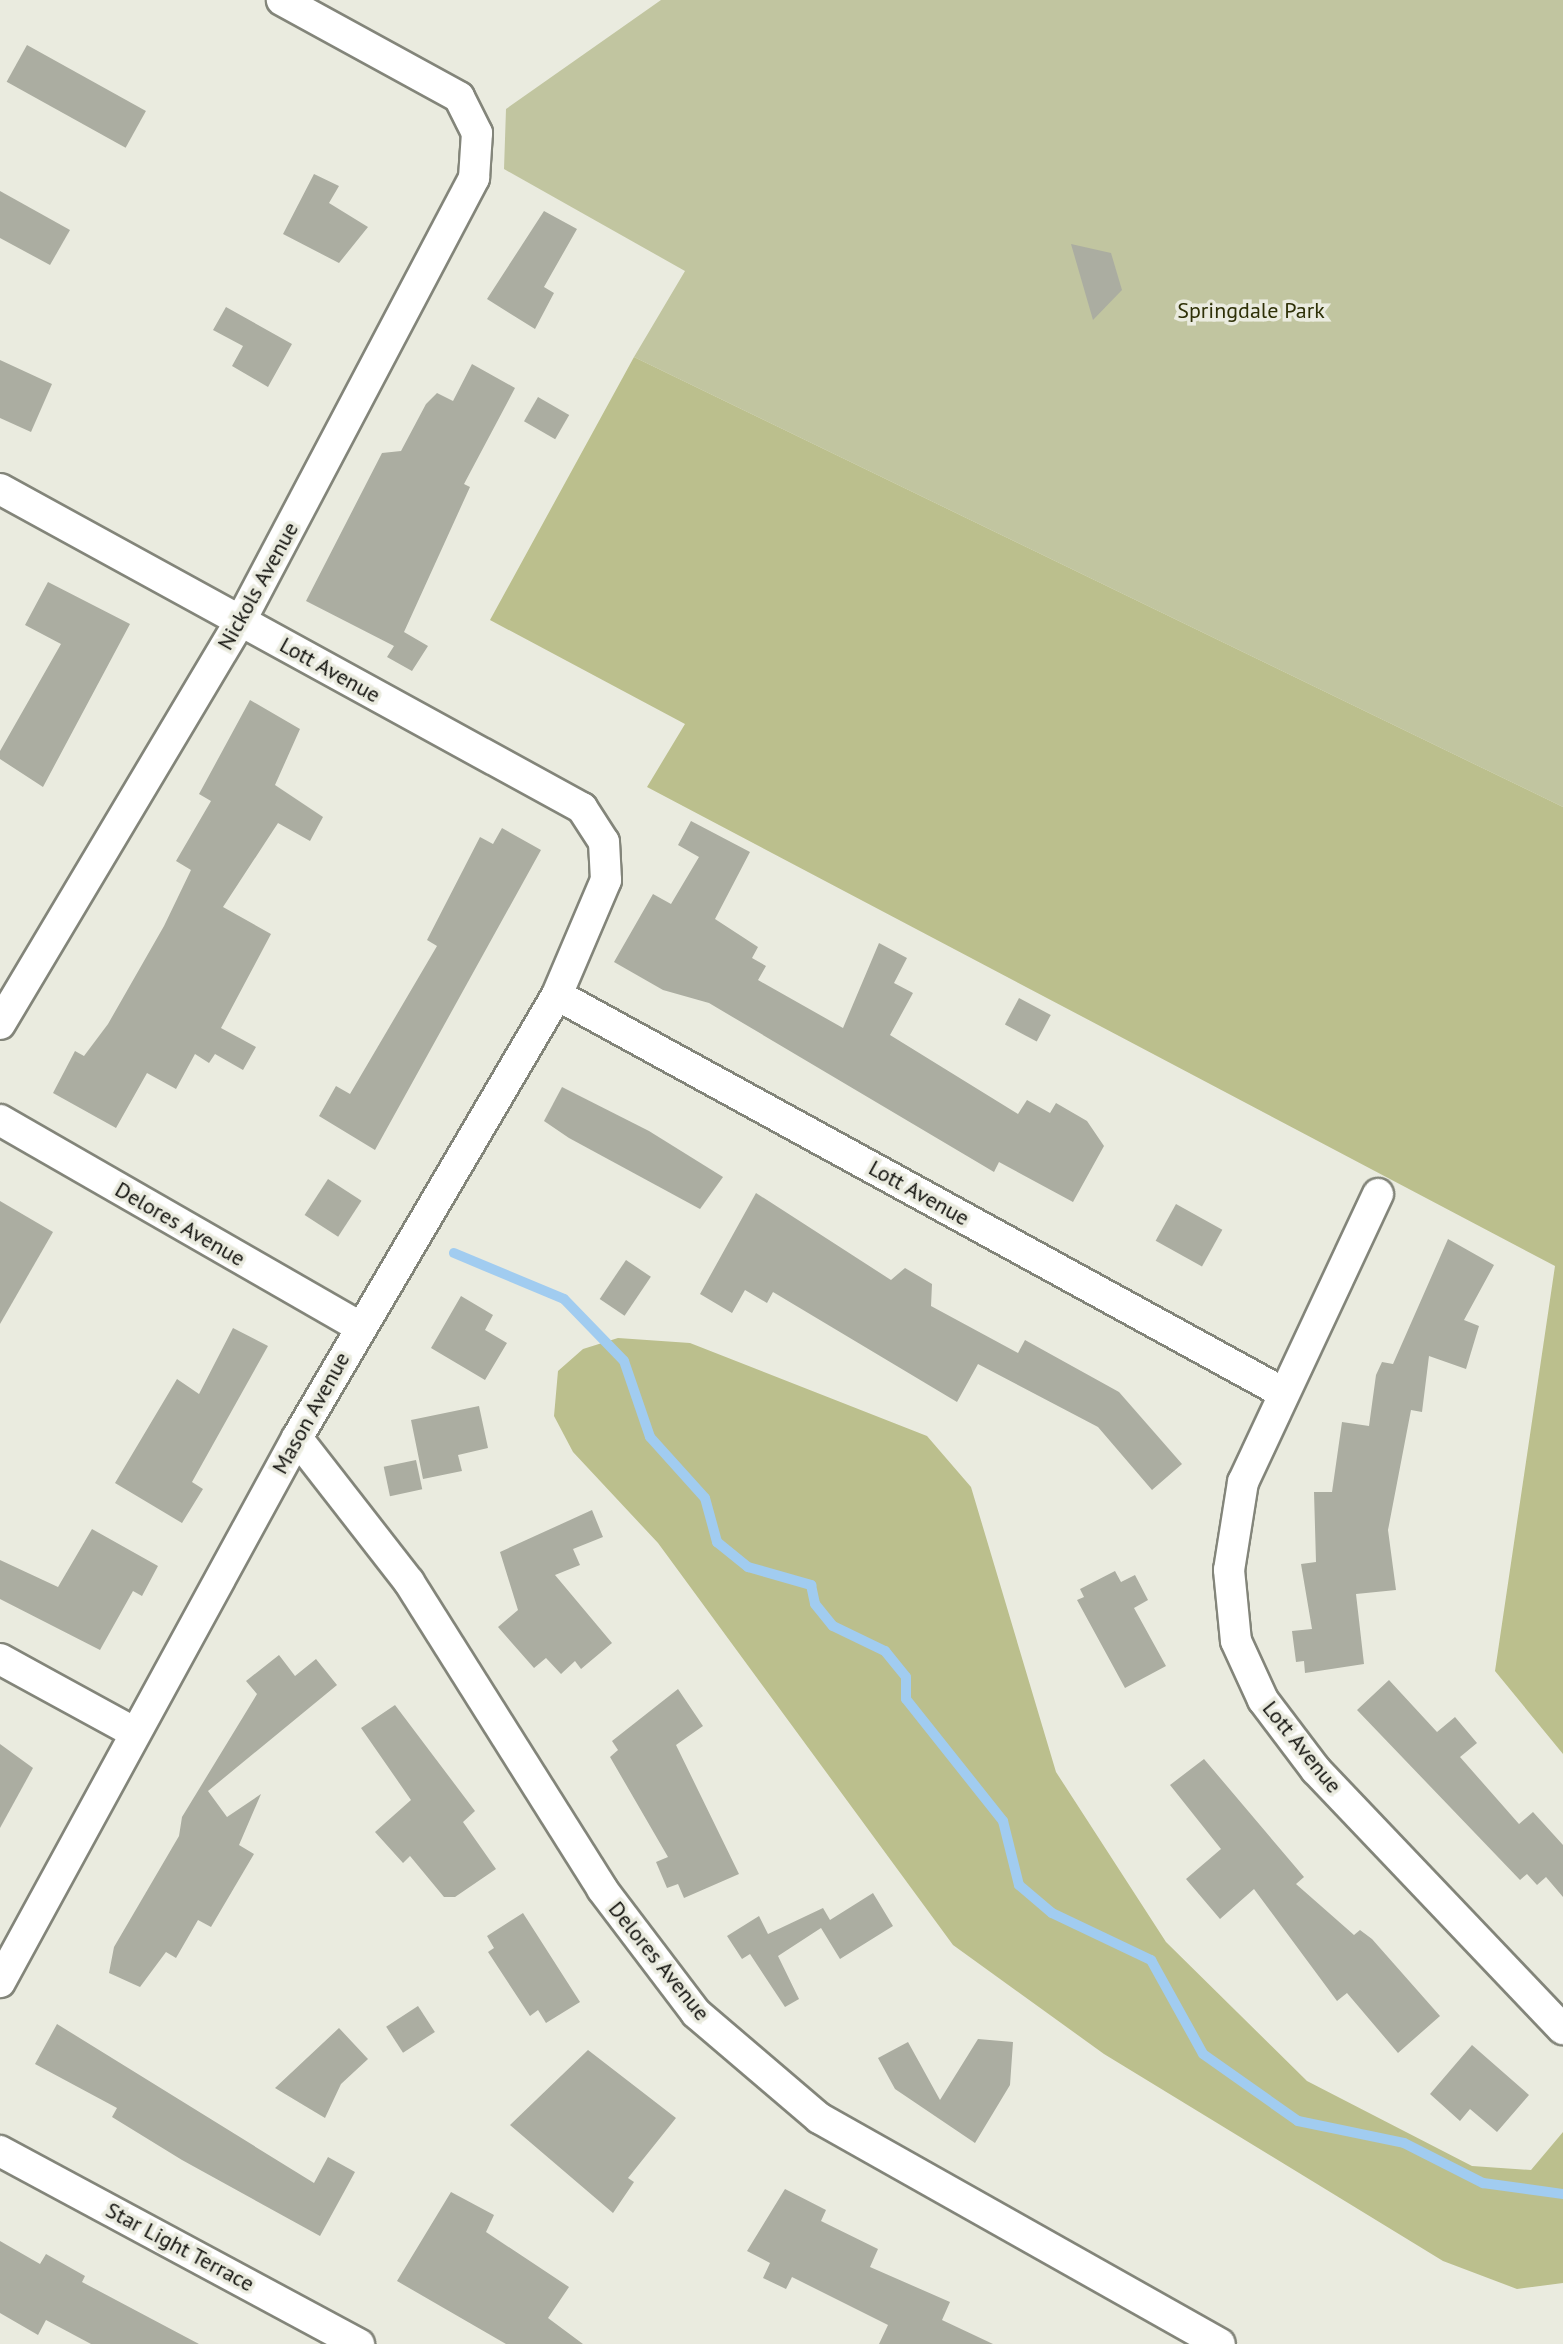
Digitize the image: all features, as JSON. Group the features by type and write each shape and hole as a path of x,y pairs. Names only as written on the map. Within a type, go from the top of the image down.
{"street":[{"name":"Nickols Avenue","path":"0,1024 241,620 474,178 477,133 459,97 439,81 282,0"},
{"name":"Lott Avenue","path":"0,489 582,808 604,842"},
{"name":"Mason Avenue","path":"0,1982 297,1438 557,995 606,880 604,842"},
{"name":"Lott Avenue","path":"557,995 1280,1391"},
{"name":"Delores Avenue","path":"0,1120 360,1327"},
{"name":"Lott Avenue","path":"1378,1194 1280,1391 1243,1482 1229,1570 1236,1641 1263,1700 1316,1770 1563,2029"},
{"name":"Delores Avenue","path":"297,1438 409,1582 602,1889 696,2013 819,2118 1220,2344"},
{"path":"0,1659 135,1733"},
{"name":"Star Light Terrace","path":"0,2151 359,2344"}],"green space":[{"name":"Springdale Park","path":"661,0 1563,0 1563,807 634,357 685,271 504,169 506,109"},
{"path":"634,357 1563,807 1563,1754 1495,1671 1555,1266 647,787 685,724 490,620"},
{"path":"618,1338 690,1343 927,1436 971,1487 1056,1772 1166,1942 1307,2081 1472,2166 1531,2170 1563,2132 1563,2283 1517,2289 1443,2261 1104,2054 953,1945 658,1543 573,1452 554,1416 558,1371 583,1349"}],"building":[{"path":"27,45 146,111 126,148 7,82"},
{"path":"314,174 339,186 329,203 368,227 339,263 283,234"},
{"path":"0,191 70,230 50,265 0,238"},
{"path":"544,211 577,229 544,287 554,293 535,329 487,299"},
{"path":"1071,244 1111,253 1122,290 1093,320"},
{"path":"226,307 292,344 268,387 232,366 243,346 213,330"},
{"path":"0,360 52,384 31,432 0,418"},
{"path":"472,364 515,388 464,484 470,487 404,632 428,646 412,671 387,657 394,646 306,601 382,453 401,451 426,404 437,393 453,401"},
{"path":"538,397 569,415 555,439 524,421"},
{"path":"48,582 130,624 43,787 0,759 0,751 61,644 25,625"},
{"path":"250,700 300,729 275,785 323,817 310,841 278,823 223,907 271,934 221,1028 256,1047 243,1070 215,1054 209,1063 195,1054 176,1089 147,1073 116,1128 53,1093 75,1051 84,1056 108,1024 164,926 191,870 176,861 211,801 199,794"},
{"path":"691,821 750,852 715,919 758,947 752,958 766,966 758,980 843,1028 879,943 907,958 894,983 913,993 890,1035 1018,1114 1027,1100 1050,1113 1056,1103 1087,1121 1104,1146 1073,1202 999,1162 994,1172 709,1003 663,990 614,962 653,894 671,904 699,857 678,845"},
{"path":"502,828 541,850 375,1150 319,1116 336,1086 350,1094 437,946 427,940 480,837 493,844"},
{"path":"1019,998 1051,1015 1037,1041 1005,1024"},
{"path":"562,1087 649,1131 723,1177 700,1209 569,1138 544,1121"},
{"path":"328,1179 362,1201 338,1237 305,1215"},
{"path":"756,1193 891,1280 905,1268 932,1284 931,1306 1018,1353 1025,1340 1119,1392 1182,1464 1152,1490 1098,1427 978,1364 957,1402 773,1292 767,1303 745,1290 732,1313 700,1294"},
{"path":"0,1201 53,1232 0,1324"},
{"path":"1176,1204 1222,1230 1202,1266 1156,1241"},
{"path":"1448,1239 1494,1265 1464,1320 1479,1326 1466,1369 1429,1356 1422,1412 1411,1410 1388,1530 1396,1590 1356,1594 1364,1664 1305,1673 1304,1661 1296,1662 1292,1631 1312,1629 1301,1564 1316,1562 1314,1492 1332,1492 1342,1422 1369,1426 1376,1375 1382,1362 1393,1364"},
{"path":"626,1260 651,1277 625,1316 600,1299"},
{"path":"461,1296 493,1315 485,1330 507,1343 485,1380 431,1348"},
{"path":"233,1328 268,1346 192,1482 203,1489 182,1523 115,1483 177,1379 199,1394"},
{"path":"479,1406 488,1448 458,1455 462,1471 423,1479 411,1420"},
{"path":"416,1460 422,1489 390,1496 384,1467"},
{"path":"592,1510 603,1537 573,1549 580,1565 555,1575 612,1643 581,1669 575,1661 561,1674 546,1658 534,1668 498,1627 518,1610 500,1552"},
{"path":"92,1529 158,1566 142,1596 133,1591 100,1650 0,1599 0,1560 58,1587"},
{"path":"1115,1571 1121,1582 1135,1575 1148,1600 1134,1608 1166,1666 1125,1688 1077,1600 1084,1597 1080,1589"},
{"path":"279,1655 295,1676 316,1659 337,1685 208,1791 227,1817 261,1794 239,1845 254,1854 211,1927 198,1920 176,1958 166,1952 140,1987 109,1973 114,1947 179,1836 182,1817 257,1694 246,1681"},
{"path":"1389,1680 1437,1732 1455,1717 1477,1743 1460,1757 1519,1824 1533,1812 1563,1845 1563,1897 1546,1877 1537,1885 1527,1874 1520,1880 1357,1710"},
{"path":"678,1689 703,1726 676,1745 739,1874 684,1898 678,1884 667,1888 656,1862 668,1857 610,1757 618,1750 612,1741"},
{"path":"395,1705 475,1811 463,1822 496,1869 455,1897 444,1897 410,1856 403,1863 375,1832 411,1800 361,1728"},
{"path":"0,1744 33,1768 0,1828"},
{"path":"1204,1759 1304,1877 1296,1884 1354,1935 1360,1930 1372,1939 1440,2016 1398,2053 1347,1993 1337,2001 1254,1889 1220,1919 1186,1879 1221,1849 1170,1785"},
{"path":"873,1893 893,1926 840,1959 821,1928 778,1956 799,1999 785,2007 750,1954 742,1959 727,1936 759,1916 768,1934 823,1908 830,1920"},
{"path":"523,1913 580,2002 546,2023 538,2010 530,2016 488,1952 494,1948 487,1936"},
{"path":"418,2006 435,2032 403,2053 386,2027"},
{"path":"57,2024 314,2183 328,2157 355,2172 320,2236 182,2160 112,2117 117,2108 35,2064"},
{"path":"339,2028 368,2059 341,2084 325,2118 275,2088"},
{"path":"978,2039 1013,2042 1010,2085 975,2143 895,2089 878,2058 908,2042 940,2100"},
{"path":"1472,2045 1529,2095 1497,2132 1470,2109 1460,2121 1430,2094"},
{"path":"588,2050 676,2118 628,2178 634,2182 613,2213 510,2125"},
{"path":"785,2189 826,2210 821,2221 878,2249 870,2267 950,2302 942,2320 993,2344 879,2344 888,2325 792,2277 786,2289 763,2278 770,2263 747,2251"},
{"path":"451,2192 494,2215 486,2232 569,2287 548,2318 583,2344 506,2344 397,2281"},
{"path":"0,2241 40,2264 46,2254 85,2276 82,2282 199,2344 91,2344 46,2320 38,2335 0,2313"}],"waterway":[{"path":"454,1253 564,1299 624,1361 650,1437 705,1498 717,1542 748,1567 811,1585 815,1604 833,1626 885,1651 906,1677 906,1699 1003,1821 1019,1885 1052,1913 1151,1960 1203,2054 1298,2121 1404,2143 1483,2183 1563,2194"}]}
